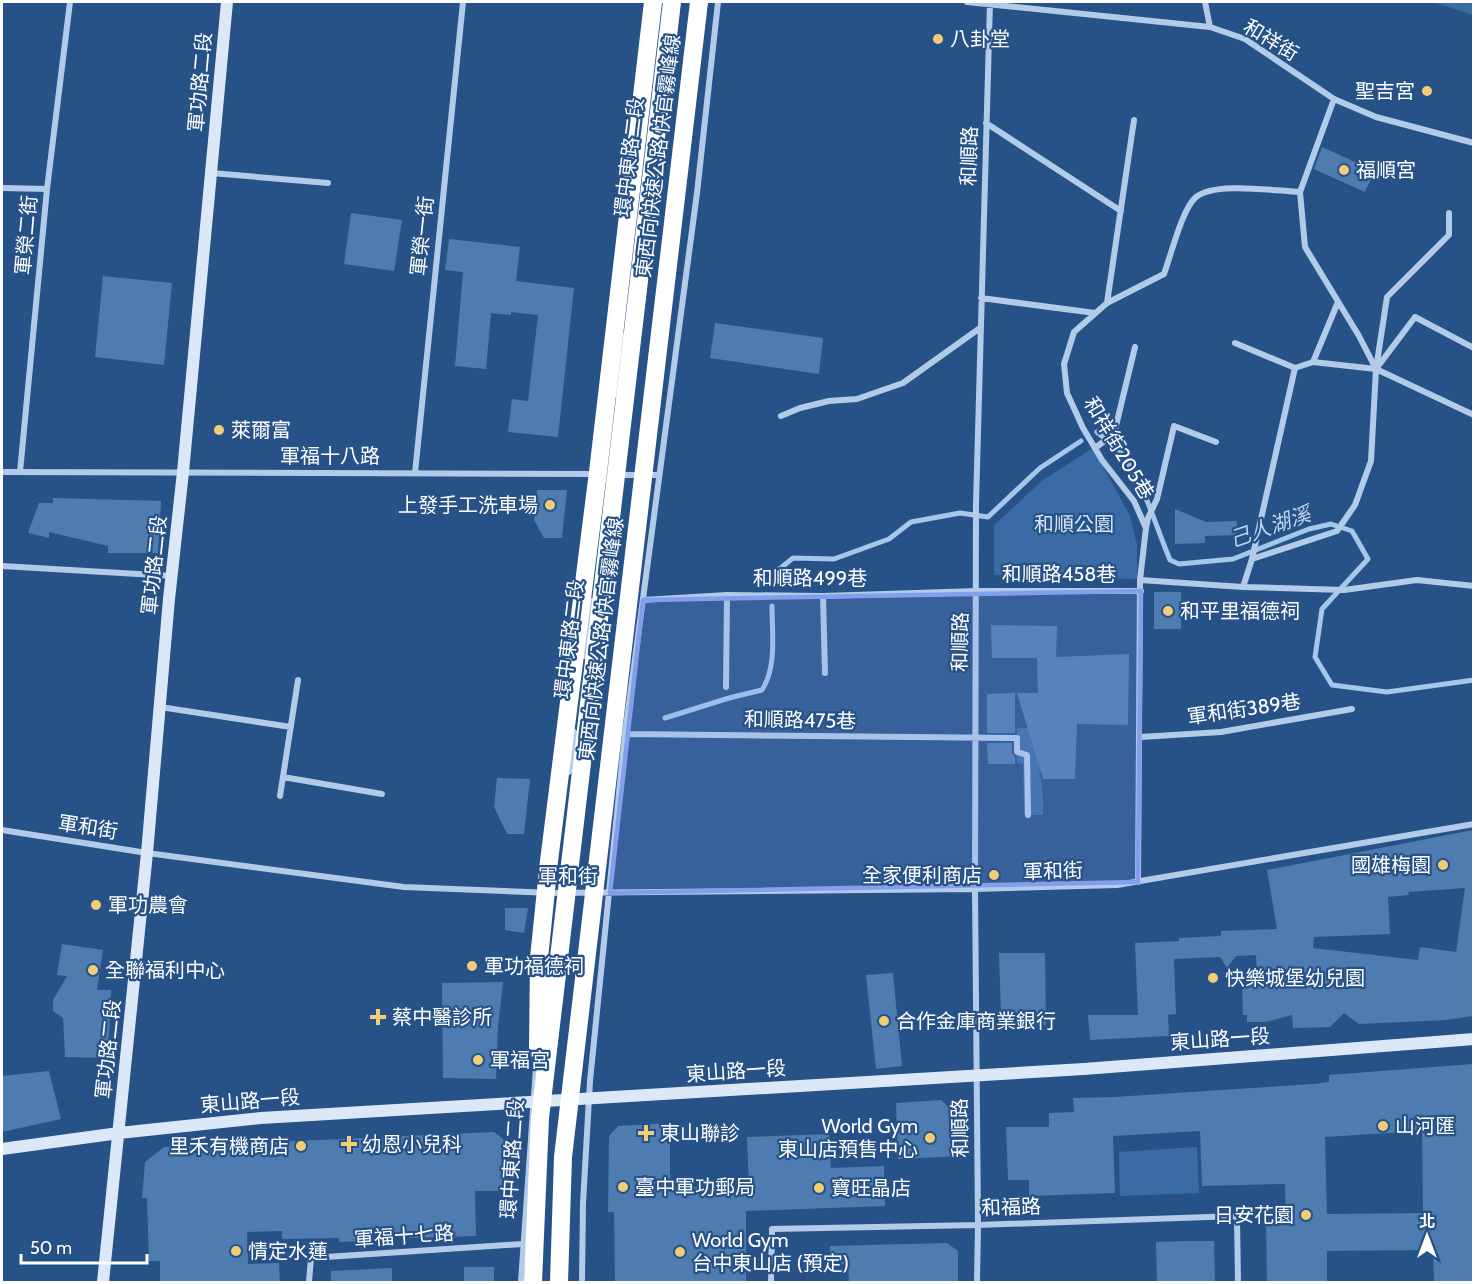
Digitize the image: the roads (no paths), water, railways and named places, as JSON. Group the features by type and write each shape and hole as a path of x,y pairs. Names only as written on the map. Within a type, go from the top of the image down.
{"highway":[{"path":"536,1110 541,936 653,2"},
{"name":"東西向快速公路 快官霧峰線","path":"533,1282 536,1110 672,2"},
{"name":"東西向快速公路 快官霧峰線","path":"559,1282 563,1157 699,2"}],"main road":[{"name":"軍功路二段","path":"103,1282 147,853 227,2"},
{"name":"東山路一段","path":"2,1149 119,1133 261,1118 536,1110 589,1099 976,1076 1473,1039"}],"street":[{"name":"軍榮二街","path":"20,472 47,189 70,2"},
{"name":"軍榮一街","path":"415,473 463,2"},
{"path":"582,1282 583,1203 589,1099 626,734 697,193 718,2"},
{"name":"和祥街","path":"967,2 1210,27 1245,39 1334,99 1376,117 1473,143"},
{"path":"1205,2 1210,27"},
{"name":"和順路","path":"976,1282 978,1225 975,890 976,504 990,3"},
{"path":"1334,99 1300,192 1305,247 1376,369"},
{"path":"1107,303 1134,120"},
{"path":"986,123 1121,211"},
{"path":"210,173 328,183"},
{"path":"2,188 47,189"},
{"name":"和祥街205巷","path":"1141,591 1140,579 1146,528 1134,501 1096,448 1067,393 1064,363 1074,332 1107,303 1164,274 1173,252 1180,224 1196,197 1219,188 1300,192"},
{"path":"1252,559 1337,531 1355,505 1371,461 1376,369 1387,297 1449,234 1449,213"},
{"path":"981,298 1095,314"},
{"path":"1312,362 1338,302"},
{"path":"1376,369 1415,316 1473,348"},
{"path":"780,416 829,401 857,399 903,383 980,328"},
{"path":"615,404 624,331"},
{"path":"1235,344 1295,368 1312,362 1376,369 1473,415"},
{"path":"1096,448 1112,435 1135,347"},
{"path":"1243,587 1252,559 1295,368"},
{"path":"1146,528 1157,499 1174,426 1216,442"},
{"name":"軍福十八路","path":"2,472 659,475"},
{"path":"2,566 172,576"},
{"path":"1140,579 1243,587 1344,590 1417,579 1473,586"},
{"name":"和順路499巷","path":"643,600 727,595 823,596 977,591"},
{"name":"和順路458巷","path":"977,591 1141,591"},
{"path":"1138,882 1141,591"},
{"path":"726,687 727,595"},
{"path":"823,596 825,673"},
{"name":"環中東路二段","path":"583,663 591,598"},
{"path":"280,796 298,680"},
{"path":"159,707 291,727"},
{"name":"軍和街389巷","path":"1141,737 1221,732 1352,709"},
{"name":"環中東路二段","path":"568,778 574,727"},
{"name":"和順路475巷","path":"626,734 1017,738 1017,752 1027,755 1028,815"},
{"path":"283,777 382,794"},
{"name":"軍和街","path":"2,830 147,853 404,887 552,893 975,890 1117,885 1473,824"},
{"name":"環中東路二段","path":"521,1282 522,1245 536,1110 552,893 557,858"},
{"name":"和福路","path":"771,1282 772,1230 1237,1216 1238,1282"},
{"name":"軍福十七路","path":"309,1282 311,1258 522,1245"}],"waterway":[{"name":"己人湖溪","path":"1097,432 1117,448 1130,466 1170,560 1179,564 1233,559 1309,529 1331,524 1352,531 1368,559 1322,609 1315,657 1332,685 1387,692 1474,680"},
{"name":"己人湖溪","path":"773,584 772,575 793,558 834,559 889,539 911,522 960,513 988,517 1040,468 1081,441"},
{"name":"己人湖溪","path":"665,718 762,690 767,681 772,660 772,606"}],"place":[{"name":"八卦堂","path":"938,39"},
{"name":"聖吉宮","path":"1427,91"},
{"name":"福順宮","path":"1344,170"},
{"name":"萊爾富","path":"219,430"},
{"name":"上發手工洗車場","path":"550,505"},
{"name":"和平里福德祠","path":"1168,611"},
{"name":"國雄梅園","path":"1443,865"},
{"name":"全家便利商店","path":"994,875"},
{"name":"軍功農會","path":"96,905"},
{"name":"軍功福德祠","path":"472,966"},
{"name":"全聯福利中心","path":"93,970"},
{"name":"快樂城堡幼兒園","path":"1213,978"},
{"name":"蔡中醫診所","path":"378,1017"},
{"name":"合作金庫商業銀行","path":"884,1021"},
{"name":"軍福宮","path":"478,1060"},
{"name":"山河匯","path":"1383,1126"},
{"name":"東山聯診","path":"646,1133"},
{"name":"World Gym 東山店預售中心","path":"930,1138"},
{"name":"幼恩小兒科","path":"349,1144"},
{"name":"里禾有機商店","path":"301,1146"},
{"name":"臺中軍功郵局","path":"623,1187"},
{"name":"寶旺晶店","path":"819,1188"},
{"name":"日安花園","path":"1306,1215"},
{"name":"情定水蓮","path":"236,1251"},
{"name":"World Gym 台中東山店 (預定)","path":"680,1252"}],"park label":[{"name":"和順公園","path":"1074,524"}]}
